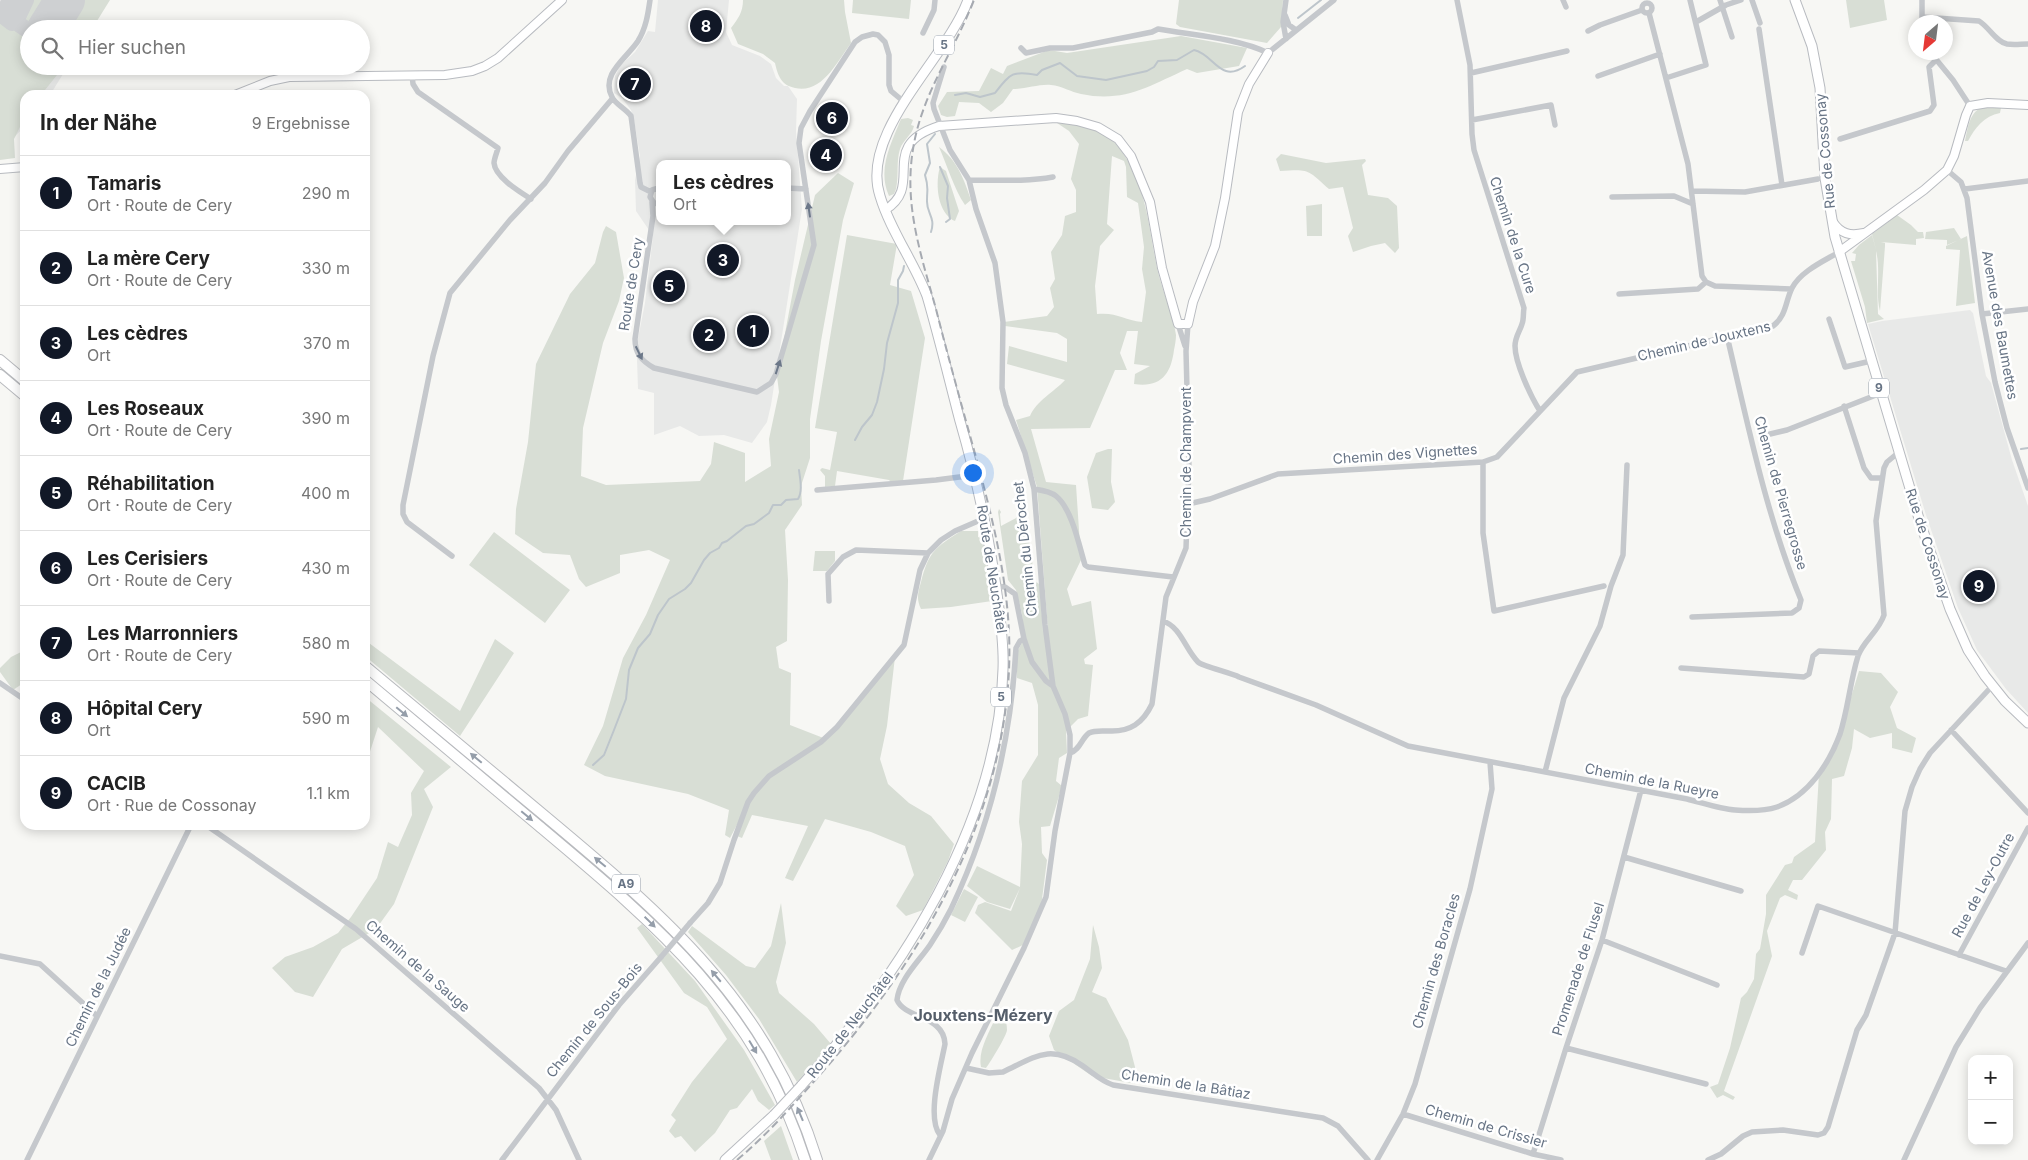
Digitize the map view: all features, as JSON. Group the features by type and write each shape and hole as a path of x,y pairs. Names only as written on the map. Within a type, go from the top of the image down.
{"highway":[{"path":"0,360 20,377"},
{"path":"0,375 20,392"},
{"name":"A9","path":"370,670 657,912 696,952 730,992 767,1048 794,1099 817,1160"},
{"name":"A9","path":"370,684 612,887 688,960 721,999 758,1054 781,1097 805,1160"}],"main road":[{"name":"Route de Neuchâtel","path":"725,1160 774,1115 801,1086 856,1021 904,954 944,882 968,826 992,756 1000,706 1003,658 996,586 985,518 927,296 914,265 885,210 878,190 877,171 882,146 903,101 947,42 968,0"},
{"name":"Rue de Cossonay","path":"1795,0 1812,46 1818,79 1825,178 1839,252 1899,452 1950,610 1971,655 1993,685"},
{"name":"9","path":"1993,685 2028,723"}],"street":[{"path":"248,90 270,81 289,77 455,74 472,71 485,66 506,52 562,0"},
{"path":"650,0 644,29 637,41 615,67 610,77 609,90 612,99 626,108 631,116 641,187 651,192"},
{"path":"922,33 934,10 935,0"},
{"path":"1286,0 1284,22 1286,39"},
{"path":"1021,48 1026,53 1050,48 1073,48 1152,32 1158,29 1247,45 1268,53 1334,0"},
{"name":"Chemin de la Cure","path":"1457,0 1465,33 1471,73 1472,134 1477,160 1524,308 1523,323 1518,330 1515,345 1516,354 1530,396 1540,411"},
{"path":"1563,0 1566,7"},
{"path":"1666,78 1706,65 1690,0"},
{"path":"1720,0 1732,37"},
{"path":"1696,22 1741,0"},
{"path":"1752,0 1760,26 1782,185"},
{"path":"1922,0 1922,15"},
{"path":"1588,31 1600,24 1646,11 1660,54 1688,164 1693,191 1700,272 1706,282 1715,286 1725,287 1780,287 1791,289"},
{"path":"1285,15 1291,27 1296,30"},
{"path":"1953,21 1979,21 1986,25 2002,42 2008,44 2028,44"},
{"name":"Route de Cery","path":"652,202 654,216 635,339 637,351 642,361 654,368 757,392 765,388 776,374 814,245 799,143 801,128 855,42 862,36 873,34 885,42 889,55 889,85 891,91 903,101"},
{"path":"1471,73 1567,51"},
{"name":"Chemin de Champvent","path":"1070,753 1076,750 1088,734 1100,730 1119,732 1130,729 1142,722 1152,704 1166,597 1186,548 1189,468 1186,351 1188,324 1194,302 1215,246 1224,206 1238,112 1249,84 1268,53"},
{"path":"1598,76 1660,54"},
{"path":"1840,138 1930,111 1934,105 1928,70 1936,60 1953,80 1970,106 1988,102 2028,105"},
{"name":"Chemin du Dérochet","path":"944,67 933,103 939,126 950,150 969,180 976,209 995,263 1003,322 1003,396 1025,453 1034,489 1053,686"},
{"path":"412,75 413,84 418,92 498,148 494,163 497,172 512,186 531,199"},
{"path":"452,556 407,522 403,514 403,505 433,356 450,294 510,220 531,199 612,99"},
{"path":"1472,120 1551,105 1555,125"},
{"name":"Chemin de Jouxtens","path":"1619,361 1773,326 1779,322 1787,306 1791,289 1802,275 1866,233 1924,190 1947,170 1954,156 1970,106"},
{"path":"885,210 898,200 902,191 904,158 909,145 921,133 939,126 1056,118 1098,127 1118,139 1131,156 1150,202 1162,268 1178,324 1188,324"},
{"path":"0,169 20,167"},
{"path":"1947,170 1961,182 1965,189 2028,181"},
{"path":"969,180 1016,179 1030,182 1053,177"},
{"path":"1693,191 1746,192 1818,179"},
{"path":"791,188 806,189"},
{"path":"656,189 651,192 650,197 652,202 656,203"},
{"name":"Avenue des Baumettes","path":"1965,189 1969,205 1982,314 1995,382 2007,428 2028,488"},
{"path":"1612,197 1674,196 1693,204"},
{"path":"1832,222 1838,230 1848,234 1866,233"},
{"path":"1619,294 1698,289 1706,282"},
{"path":"1982,314 2028,309"},
{"path":"1830,319 1845,367 1871,361"},
{"name":"Chemin de Champvent","path":"1178,324 1186,351"},
{"name":"Chemin de Pierregrosse","path":"1692,617 1792,613 1799,608 1801,600 1783,557 1766,497 1727,336"},
{"name":"Chemin des Vignettes","path":"1188,504 1210,499 1278,474 1483,462 1497,456 1577,372 1619,361"},
{"path":"1762,427 1766,435 1776,433 1881,393"},
{"path":"1844,406 1864,468 1871,478 1881,478"},
{"name":"Chemin de la Rueyre","path":"1163,621 1175,628 1201,664 1227,671 1298,698 1408,746 1641,790 1733,810 1758,810 1777,807 1796,796 1812,783 1834,749 1840,733 1859,653 1879,627 1884,615 1876,521 1881,478 1888,462 1899,452"},
{"path":"1483,462 1483,533 1494,610 1604,586"},
{"path":"1546,772 1564,698 1600,626 1611,586 1623,555 1627,465"},
{"path":"817,490 975,475"},
{"path":"1034,489 1046,491 1058,498 1069,515 1085,565 1088,567 1173,577"},
{"path":"829,601 828,574 843,557 856,550 928,554 941,540 955,531 985,518"},
{"name":"Chemin de Sous-Bois","path":"502,1160 619,1005 708,903 720,883 737,830 748,802 754,793 769,776 831,734 900,651 906,639 920,570 928,554"},
{"path":"929,1160 943,1130 952,1100 966,1068 1044,903 1070,753 1070,735 1065,714 1053,686 1046,681 1035,666 1024,639 1015,594 1005,586 996,586"},
{"path":"940,1135 936,1130 934,1115 945,1044 944,1034 935,1024 898,1003 898,994 943,925 961,888 983,830 1001,765 1012,708 1016,648 1020,641 1024,639"},
{"path":"1681,668 1804,677 1809,674 1814,656 1819,651 1859,653"},
{"path":"1035,666 1042,669 1050,665"},
{"path":"0,683 20,697"},
{"path":"1708,1160 1752,1132 1763,1130 1798,1131 1818,1135 1828,1127 1857,1030 1866,1015 1895,933 1906,809 1920,769 1930,753 1993,685"},
{"path":"1950,730 2028,813"},
{"name":"Chemin des Boracles","path":"1377,1160 1403,1114 1415,1084 1470,889 1492,789 1490,762"},
{"name":"Promenade de Flusel","path":"1533,1154 1602,940 1641,790"},
{"name":"Rue de Ley-Outre","path":"1959,954 2028,828"},
{"name":"Chemin de la Judée","path":"27,1160 189,830"},
{"name":"Chemin de la Sauge","path":"213,830 356,929 539,1088 556,1110 579,1160"},
{"path":"1624,857 1741,891"},
{"path":"1802,953 1818,906 2006,971"},
{"path":"1602,940 1717,985"},
{"path":"1904,1160 1956,1047 1980,1008 2028,943"},
{"path":"0,956 40,964 98,1016"},
{"path":"1566,1048 1706,1084"},
{"name":"Chemin de la Bâtiaz","path":"966,1068 989,1073 1003,1072 1043,1054 1059,1054 1074,1060 1100,1079 1113,1085 1323,1118 1338,1126 1368,1160"},
{"name":"Chemin de Crissier","path":"1403,1114 1533,1154 1561,1160"}],"shaded area":[{"path":"0,0 109,0 97,20 20,20 20,75 62,75 53,90 20,90 20,131 0,152"},
{"path":"30,0 53,0 41,20 23,20 22,17"},
{"path":"78,0 110,0 98,20 66,20"},
{"path":"658,0 729,0 726,32 732,45 760,56 771,64 776,78 784,86 788,86 797,99 796,131 802,209 771,405 767,422 752,443 724,435 699,436 680,426 654,435 654,393 638,389 637,359 639,349 637,343 645,303 653,236 636,211 635,180 640,156 634,120 631,110 622,98 614,93 615,76 620,66 635,52 648,31 655,32"},
{"path":"743,0 844,0 851,43 828,75 821,81 805,89 790,87 781,79 775,63 763,54 738,44 731,28 740,15"},
{"path":"853,0 911,0 909,19 852,13"},
{"path":"1179,0 1283,0 1281,27 1267,43 1180,27 1176,24"},
{"path":"1846,0 1884,0 1887,20 1850,28"},
{"path":"0,19 20,31 20,75 57,75 45,90 20,90 20,127 14,139 15,158 0,160"},
{"path":"1181,36 1247,48 1239,66 1197,73 1187,69 1148,87 1123,95 1096,96 1046,85 1013,89 1003,103 991,112 979,103 959,102 955,116 947,117 941,115 938,106 947,92 979,91 991,68 1003,74 1007,66 1049,50 1067,53"},
{"path":"1982,107 2001,108 2000,113 1985,120 1977,127 1968,141 1965,141 1968,126 1974,113"},
{"path":"908,118 913,120 911,125 914,126 900,149 896,189 894,194 889,196 884,176 887,157 901,119"},
{"path":"1075,122 1100,132 1116,143 1129,162 1141,191 1149,222 1157,268 1175,327 1176,337 1173,359 1163,377 1151,384 1134,384 1135,374 1150,366 1134,364 1138,331 1127,331 1120,353 1127,370 1115,370 1090,428 1031,429 1046,482 1076,485 1081,560 1067,589 1072,606 1091,601 1097,649 1084,659 1085,664 1093,665 1088,716 1078,719 1066,731 1067,753 1059,758 1056,781 1062,786 1050,826 1041,827 1042,853 1047,860 1041,907 1023,945 1012,950 975,913 978,905 985,902 1011,911 1020,888 1010,909 987,902 967,886 977,866 1020,887 1022,844 1019,822 1022,781 1038,755 1038,705 1032,683 1017,678 1016,654 1024,639 1022,614 1016,590 1008,580 998,512 999,509 1001,512 1001,526 1022,515 1027,524 1035,582 1040,586 1043,631 1048,630 1037,487 1016,420 1030,416 1041,401 1065,380 1007,364 1009,346 1067,362 1067,339 1057,333 1005,326 1004,322 1047,316 1054,307 1050,288 1055,279 1051,252 1062,235 1065,216 1076,212 1076,190 1071,179 1079,144 1069,131 1057,123","holes":["1112,156 1124,161 1127,197 1138,203 1144,247 1142,269 1146,292 1142,322 1110,314 1097,314 1095,286 1100,246 1114,230 1107,224"]},
{"path":"939,147 951,158 963,177 971,200 965,205 954,184"},
{"path":"1281,154 1326,163 1365,159 1366,161 1362,165 1368,195 1388,198 1397,206 1399,248 1395,253 1385,243 1353,252 1348,236 1353,228 1343,187 1329,189 1316,177 1307,172 1297,170 1280,171 1276,159"},
{"path":"940,167 946,171 959,211 955,221 949,217 941,205 938,189"},
{"path":"838,173 854,183 843,220 821,341 810,419 810,458 801,486 802,505 785,530 788,580 787,641 776,647 779,668 791,673 790,725 826,739 895,657 887,726 880,759 888,784 909,803 931,816 954,844 948,861 923,910 906,916 896,906 914,875 905,846 871,832 825,819 793,881 785,878 808,826 752,815 742,838 737,836 740,819 730,838 725,835 729,810 688,794 605,776 584,765 603,726 623,658 646,615 670,560 649,550 620,555 620,573 586,587 579,579 570,555 543,553 515,534 516,509 528,442 536,364 570,294 595,263 606,226 616,232 624,278 619,301 603,343 583,428 581,476 606,485 700,481 711,464 714,442 745,453 745,482 771,466 769,439 779,392 777,376 795,280 815,195"},
{"path":"1322,204 1322,236 1307,236 1306,206"},
{"path":"1897,215 1918,232 1923,232 1924,238 1916,239 1916,245 1881,242 1885,243 1885,246 1880,311 1876,251 1878,314 1884,319 1867,323 1865,307 1851,261 1855,261 1856,254 1852,253 1872,235 1876,250 1872,234"},
{"path":"1954,228 1961,239 1947,245 1947,240 1925,239 1926,232"},
{"path":"847,235 897,244 890,285 911,291 925,338 903,481 891,482 889,480 837,471 835,486 825,487 825,476 820,470 822,468 830,470 837,432 815,428"},
{"path":"1967,236 1975,303 1956,306 1960,250 1946,249 1946,246"},
{"path":"1970,310 1973,313 1986,376 1991,383 2012,460 2028,506 2028,713 2006,689 1977,650 1958,608 1926,515 1868,324"},
{"path":"1112,449 1111,482 1115,502 1108,510 1092,508 1087,477 1096,453"},
{"path":"961,531 978,531 978,537 983,539 992,601 921,609 918,602 918,592 930,557 939,546"},
{"path":"494,532 570,590 545,623 469,565"},
{"path":"815,551 835,551 835,561 827,571 813,571"},
{"path":"495,639 514,653 460,736 370,660 370,644 460,711"},
{"path":"20,652 20,685 13,690 0,672 0,668 11,657"},
{"path":"1859,671 1881,673 1898,692 1890,707 1897,728 1916,738 1912,753 1892,748 1892,733 1870,738 1854,729 1852,748 1844,776 1832,779 1831,819 1825,832 1826,850 1802,880 1793,880 1788,890 1798,895 1797,900 1785,895 1780,898 1767,931 1772,956 1724,1091 1735,1097 1733,1100 1723,1095 1717,1098 1710,1087 1718,1084 1730,1048 1741,998 1747,992 1754,979 1756,954 1760,949 1766,914 1766,895 1785,865 1792,863 1794,857 1815,842 1819,773 1840,733"},
{"path":"370,701 451,767 424,789 433,807 394,904 376,929 342,949 313,997 295,992 272,968 285,957 313,947 338,933 351,917 377,878 388,842 398,847 412,815 411,793 424,771 378,727 370,752"},
{"path":"964,889 978,897 965,922 951,915"},
{"path":"781,903 786,943 776,982 779,993 814,1024 831,1044 797,1082 759,1019 726,975 688,932 692,926 746,966 755,968 771,946"},
{"path":"642,924 695,981 744,1050 775,1105 769,1110 758,1101 752,1089 737,1108 730,1110 715,1133 695,1152 681,1136 675,1138 669,1131 676,1120 671,1115 692,1082 727,1039 707,1007 684,993 637,928"},
{"path":"1093,925 1102,968 1092,992 1106,998 1128,1040 1135,1067 1131,1083 1092,1076 1054,1050 1049,1036 1059,1011 1074,1000 1090,959"},
{"path":"1000,1007 1006,1021 1007,1030 986,1068 981,1067 981,1052"},
{"path":"781,1126 793,1160 771,1160 764,1141"}],"waterway":[{"path":"1298,18 1321,0"},
{"path":"955,95 966,93 980,97 995,93 1004,81 1012,75 1017,73 1037,75 1042,70 1060,63 1077,76 1106,80 1147,71 1154,67 1158,61 1177,60 1194,50 1229,72 1236,71 1245,66"},
{"path":"931,232 932,219 927,204 925,175 930,163 927,144 935,134"},
{"path":"940,167 948,186 947,198 950,219 946,222"},
{"path":"855,440 862,427 872,415 877,402 887,343 898,303 898,280 904,266"},
{"path":"2021,449 2028,448"},
{"path":"593,765 604,755 626,699 629,670 638,648 650,634 658,615 669,599 691,583 704,560 710,553 719,548 722,543 769,513 773,505 781,505 786,500 798,499 801,489 799,470"}],"taxiway":[{"path":"10,0 2,15 12,23"},
{"path":"20,25 17,19 26,0"}],"runway":[{"path":"53,20 65,0"}],"railway":[{"path":"737,1160 778,1121 854,1035 920,941 948,890 972,838 990,783 1003,727 1009,670 1009,645 1006,596 998,548 987,500 921,256 911,202 910,184 914,142 927,100 974,0"}],"place":[{"name":"Hôpital Cery","path":"706,26"},
{"name":"Les Marronniers","path":"635,84"},
{"name":"Les Cerisiers","path":"832,118"},
{"name":"Les Roseaux","path":"826,155"},
{"name":"Les cèdres","path":"723,260"},
{"name":"Réhabilitation","path":"669,286"},
{"name":"Tamaris","path":"753,331"},
{"name":"La mère Cery","path":"709,335"},
{"name":"CACIB","path":"1979,586"}],"district":[{"name":"Jouxtens-Mézery","path":"983,1015"}]}
